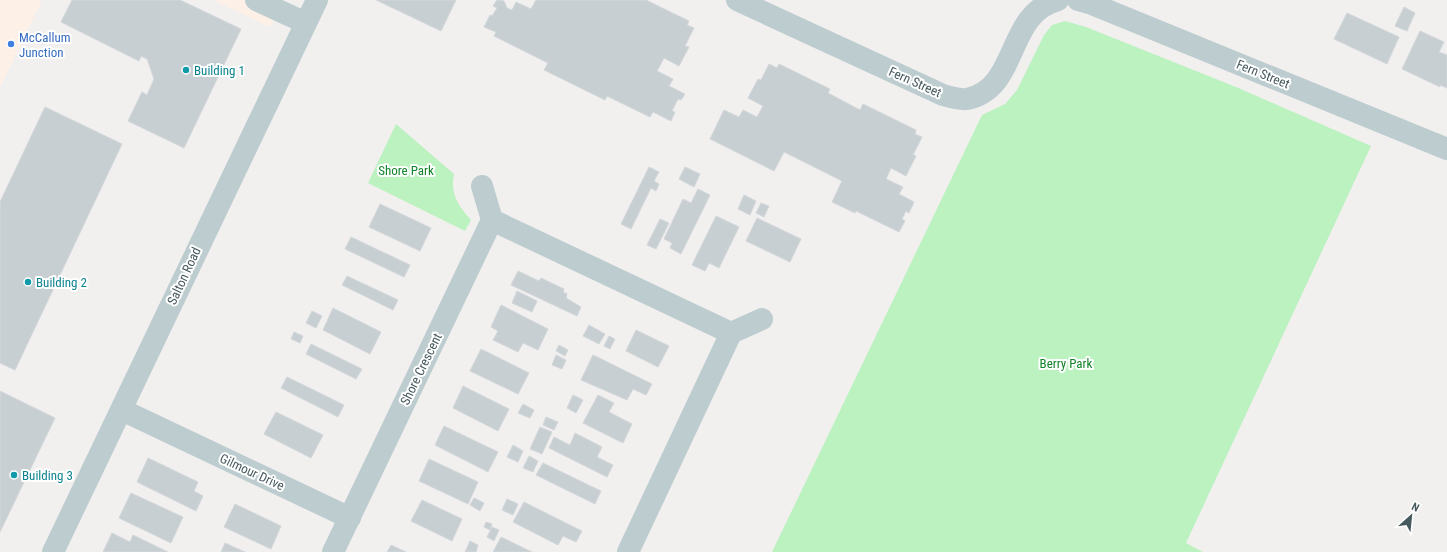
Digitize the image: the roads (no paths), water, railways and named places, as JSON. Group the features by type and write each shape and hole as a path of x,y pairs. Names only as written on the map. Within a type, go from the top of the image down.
{"street":[{"path":"256,0 306,23"},
{"name":"Salton Road","path":"53,552 317,0"},
{"name":"Fern Street","path":"737,0 943,95 966,99 986,92 1003,72 1026,21 1045,4 1058,0"},
{"name":"Fern Street","path":"1078,0 1092,4 1447,149"},
{"path":"482,186 492,220 731,333"},
{"name":"Shore Crescent","path":"350,518 492,220"},
{"path":"628,552 731,333 762,319"},
{"name":"Gilmour Drive","path":"122,410 350,518"},
{"path":"334,552 350,518"}],"place":[{"name":"McCallum Junction","path":"11,44"},
{"name":"Building 1","path":"186,70"},
{"name":"Building 2","path":"28,282"},
{"name":"Building 3","path":"14,475"}],"park label":[{"name":"Shore Park","path":"406,170"},
{"name":"Berry Park","path":"1066,363"}]}
